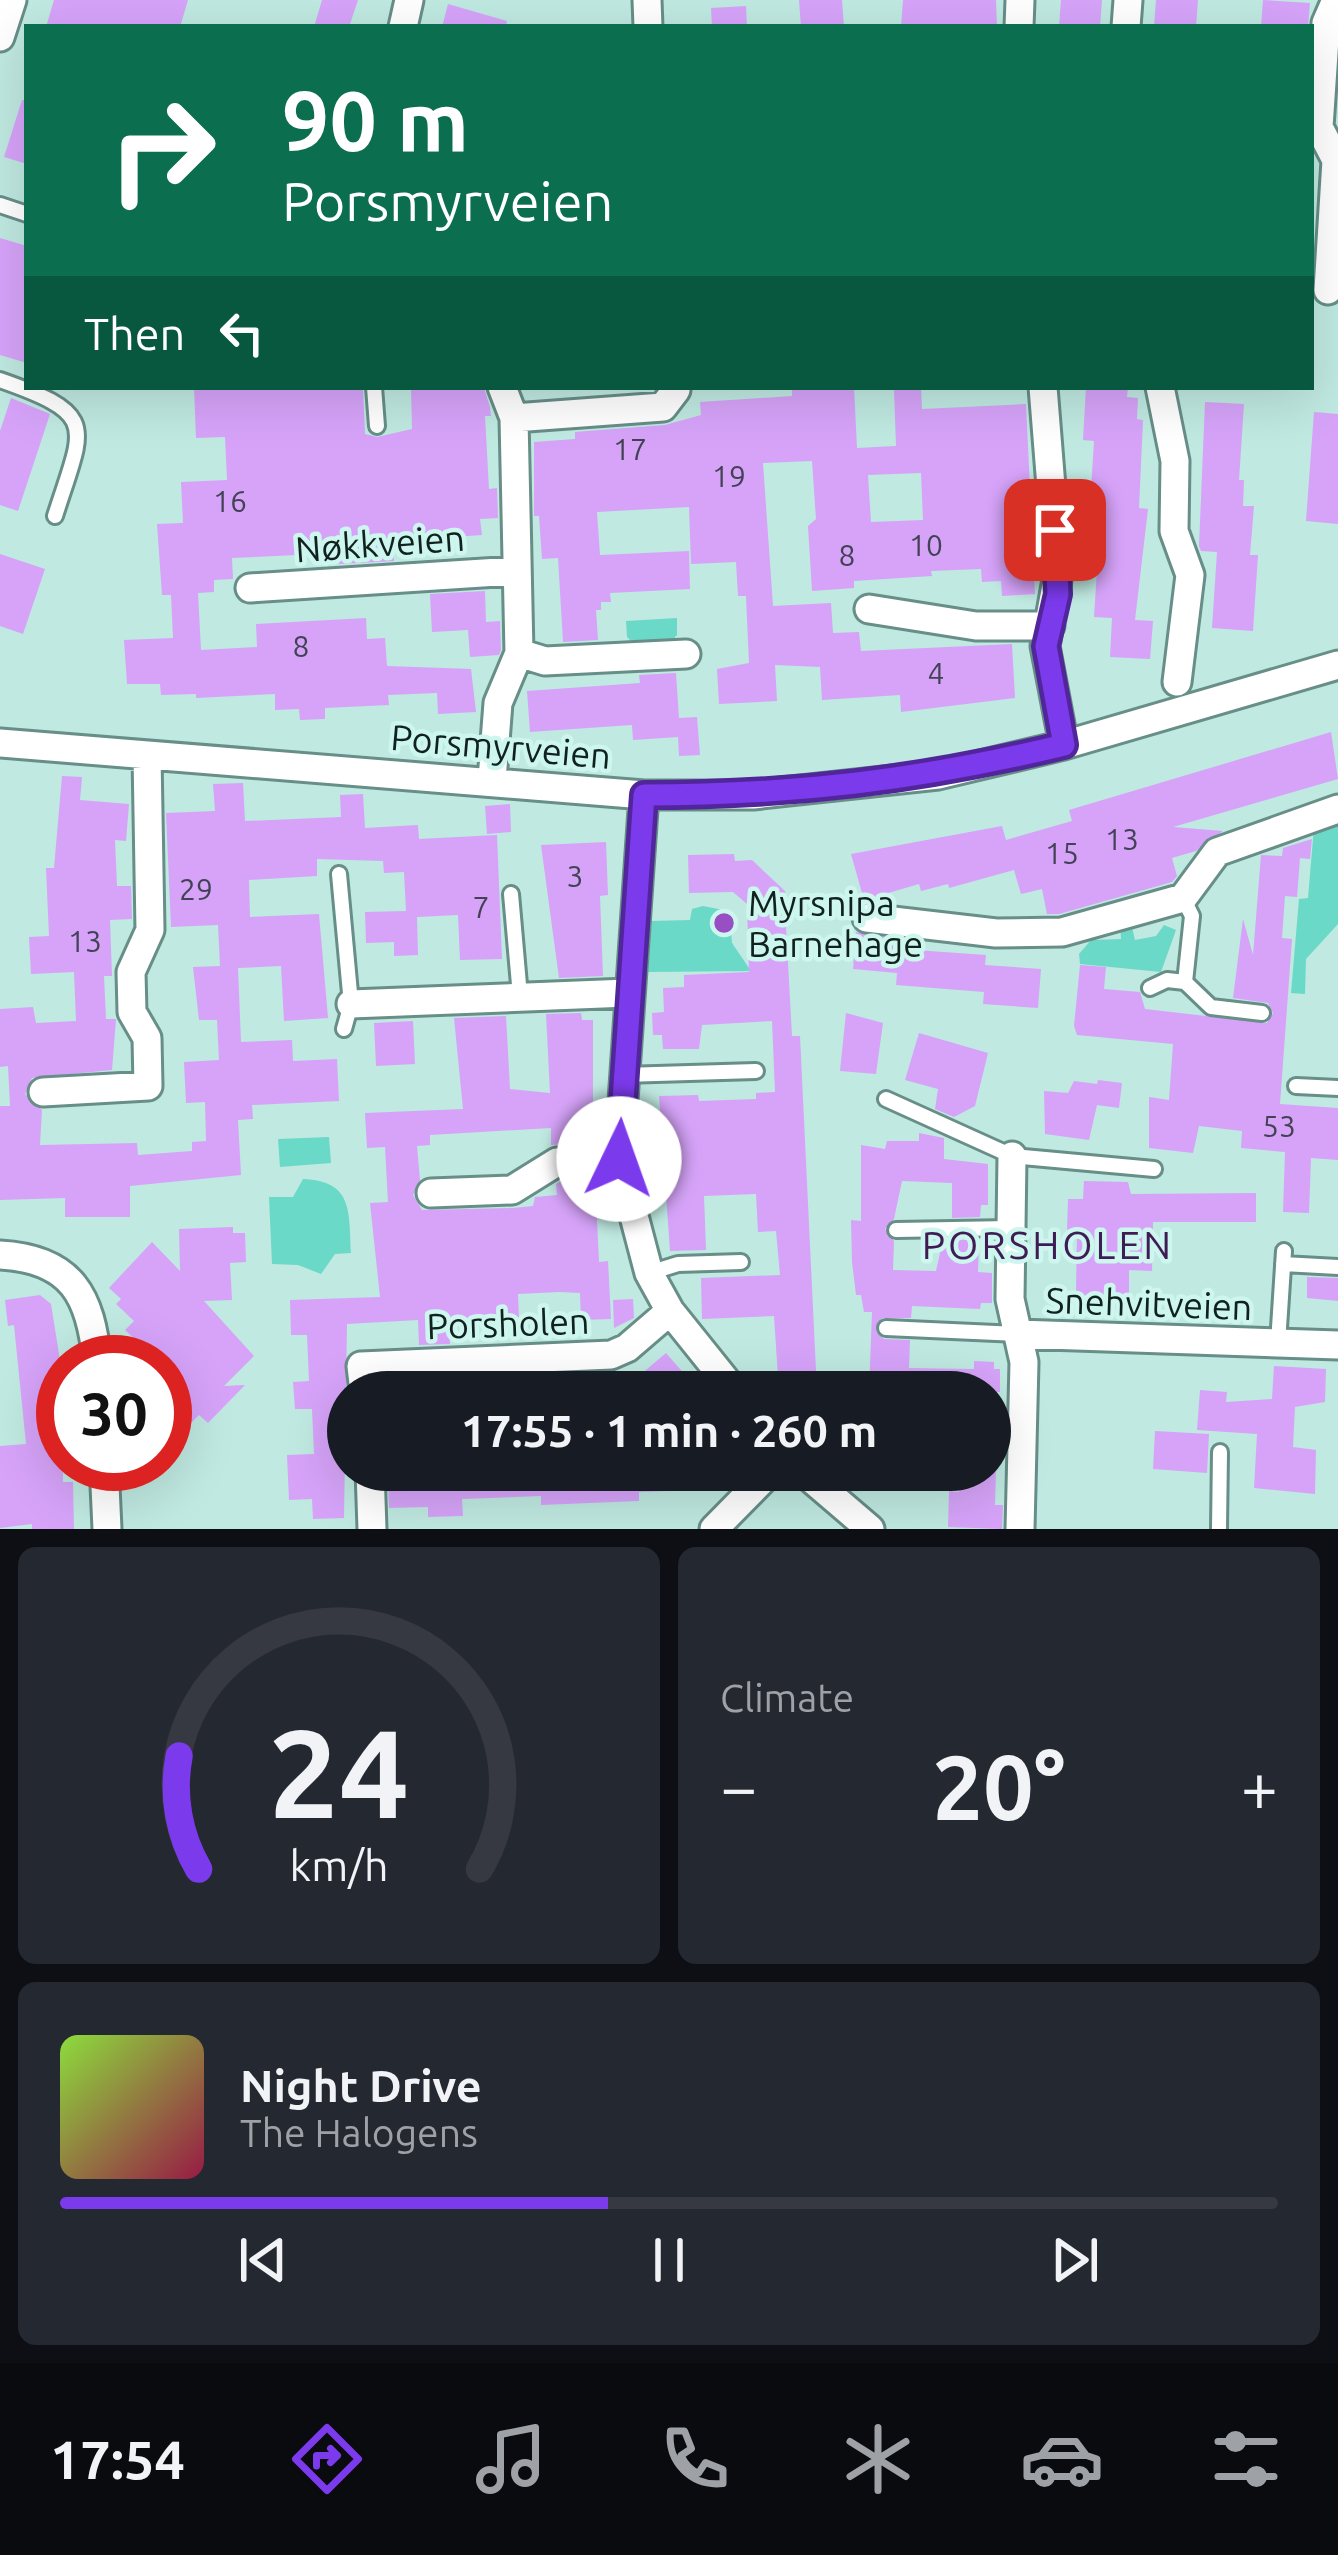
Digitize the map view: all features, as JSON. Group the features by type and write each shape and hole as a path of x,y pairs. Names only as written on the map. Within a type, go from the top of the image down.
{"street":[{"path":"0,37 12,0"},
{"path":"1326,290 1336,160 1319,127 1326,23 1336,0"},
{"name":"Nøkkveien","path":"492,779 498,704 519,653 514,418 503,390"},
{"path":"514,418 663,407 676,390"},
{"path":"1043,390 1058,574 1048,680 1064,745"},
{"path":"1161,390 1175,461 1174,531 1190,575 1177,682"},
{"name":"Nøkkveien","path":"250,588 514,571"},
{"path":"869,610 976,626 1050,626"},
{"path":"519,653 545,661 686,654"},
{"name":"Porsmyrveien","path":"0,743 492,779 644,795 753,795 869,785 1064,745 1338,665"},
{"path":"43,1092 148,1086 147,1038 132,1012 131,972 150,929 147,754"},
{"path":"644,795 619,1159 650,1273 670,1311 718,1371"},
{"path":"867,918 996,933 1062,932 1184,898 1217,852 1338,809"},
{"path":"348,1017 520,996 628,993"},
{"name":"Snehvitveien","path":"1012,1156 1010,1299 1024,1362 1020,1529"},
{"path":"431,1193 512,1190 557,1162 619,1159"},
{"path":"0,1256 29,1257 73,1281 93,1319 94,1335"},
{"name":"Porsholen","path":"362,1371 361,1366 610,1355 670,1311"},
{"name":"Snehvitveien","path":"1018,1334 1338,1345"},
{"path":"105,1491 107,1529"},
{"path":"371,1491 372,1529"},
{"path":"714,1529 751,1491"},
{"path":"826,1491 870,1529"}],"lane":[{"path":"28,390 54,399 77,421 80,439 55,516"},
{"path":"374,390 376,426"},
{"path":"339,874 348,1017"},
{"path":"511,893 520,996"},
{"path":"1184,898 1192,916 1184,982"},
{"path":"1150,988 1167,980 1184,982 1211,1007 1262,1012"},
{"path":"623,1075 756,1071"},
{"path":"1296,1086 1338,1088"},
{"path":"886,1099 1012,1156 1154,1169"},
{"path":"896,1230 1010,1228"},
{"name":"Snehvitveien","path":"1278,1343 1283,1257 1338,1267"},
{"path":"650,1273 678,1264 741,1262"},
{"path":"886,1328 1018,1334"},
{"path":"1219,1529 1220,1452"}],"green space":[{"path":"677,618 677,635 667,646 638,648 627,637 626,621"},
{"path":"1338,822 1338,924 1306,959 1305,994 1291,993 1299,899 1308,898 1314,827"},
{"path":"692,909 729,911 732,943 751,971 648,972 651,921 690,920"},
{"path":"1130,918 1135,940 1156,936 1164,925 1176,930 1161,972 1080,964 1079,954 1091,940 1121,939 1120,921"},
{"path":"329,1137 331,1163 280,1167 278,1139"},
{"path":"303,1179 340,1192 348,1212 351,1253 335,1254 321,1274 298,1265 272,1264 269,1197 293,1197"}],"building":[{"path":"54,0 188,0 181,24 47,24"},
{"path":"322,0 358,0 350,24 315,24"},
{"path":"799,0 842,0 844,24 801,24"},
{"path":"903,0 996,0 997,24 901,24"},
{"path":"1061,0 1102,0 1100,24 1059,24"},
{"path":"1156,0 1198,0 1196,24 1154,24"},
{"path":"1263,0 1310,3 1308,24 1261,24"},
{"path":"448,4 507,21 506,24 443,24"},
{"path":"746,6 747,24 712,24 711,8"},
{"path":"22,100 24,100 24,163 4,157"},
{"path":"0,238 24,245 24,362 0,355"},
{"path":"194,390 363,390 365,434 377,437 412,429 411,390 485,390 491,416 485,416 489,489 497,488 498,518 480,519 482,535 393,541 394,561 339,564 339,553 232,558 233,579 214,580 214,592 198,593 201,650 257,647 256,624 366,618 367,639 385,638 387,666 471,669 476,712 438,714 437,693 388,695 389,705 325,708 325,719 300,720 299,709 275,710 275,694 196,698 196,694 161,695 160,684 127,684 124,640 173,638 171,595 162,595 157,524 183,523 181,482 227,480 225,437 196,438"},
{"path":"792,390 854,390 857,448 896,446 894,390 921,390 922,409 1026,404 1035,594 1002,596 1001,581 982,582 981,569 854,581 854,588 812,591 808,526 816,519 812,461 763,463 773,606 831,603 833,633 859,632 861,651 1012,644 1015,698 901,712 900,695 822,700 820,667 775,665 777,701 719,704 717,669 749,663 746,596 738,596 736,562 691,564 689,507 597,512 600,555 689,551 690,589 610,593 611,602 601,602 601,610 596,610 598,640 563,642 558,558 542,559 539,516 534,516 534,442 575,439 575,432 665,425 701,415 700,402 792,396","holes":["921,473 923,520 871,522 868,475"]},
{"path":"1086,390 1128,390 1127,397 1138,398 1137,419 1143,420 1139,508 1148,509 1135,620 1153,621 1150,659 1110,657 1112,618 1094,617 1099,539 1097,505 1090,505 1094,441 1083,440"},
{"path":"11,398 50,414 18,511 0,505 0,431"},
{"path":"1205,402 1244,404 1239,480 1244,480 1243,506 1254,506 1250,555 1258,555 1253,631 1212,628 1217,552 1201,551 1199,546"},
{"path":"1314,412 1338,414 1338,524 1306,521"},
{"path":"0,554 45,569 23,634 0,626"},
{"path":"485,591 486,622 500,621 501,650 499,655 470,657 468,630 432,632 430,594"},
{"path":"676,673 679,718 697,717 700,755 679,756 678,737 633,740 632,725 530,732 527,691 640,683 639,675"},
{"path":"1331,732 1338,779 1173,827 1223,831 1196,851 1172,858 1177,876 1172,882 1059,914 1047,914 1042,889 1021,894 1014,870 949,888 948,884 921,891 919,884 864,900 851,854 1002,826 1006,840 1072,821 1069,810"},
{"path":"62,776 82,777 80,800 129,804 126,841 115,840 117,886 131,886 132,919 110,920 112,976 104,976 106,1019 116,1019 112,1070 32,1078 25,1094 42,1110 40,1145 137,1143 138,1155 192,1151 192,1142 206,1141 205,1102 186,1103 184,1062 219,1060 217,1020 199,1020 193,967 220,966 218,925 171,927 166,813 215,811 213,784 243,783 245,821 341,817 340,795 363,794 365,828 418,825 419,839 497,835 502,959 460,960 458,915 417,917 418,955 394,956 394,942 366,943 365,912 406,911 404,872 384,873 383,861 317,859 317,876 249,880 250,917 319,914 328,1018 284,1021 281,966 238,968 241,1042 292,1040 293,1061 337,1059 339,1101 252,1105 253,1119 238,1120 241,1175 130,1186 130,1217 65,1217 65,1198 0,1200 0,1106 10,1106 8,1066 0,1067 0,1009 33,1007 36,1023 76,1021 74,972 31,974 29,937 49,936 46,868 54,868"},
{"path":"510,804 511,832 487,834 485,806"},
{"path":"1312,839 1310,859 1300,858 1297,897 1285,896 1282,938 1292,939 1280,1104 1338,1108 1338,1160 1311,1158 1309,1213 1283,1212 1285,1152 1241,1148 1242,1131 1199,1126 1193,1153 1149,1148 1149,1097 1169,1100 1173,1044 1077,1035 1074,1026 1080,965 1106,967 1104,989 1140,992 1145,1009 1267,1023 1273,1013 1268,1003 1233,998 1243,919 1253,955 1261,855 1282,856 1283,848"},
{"path":"606,842 608,895 600,896 603,976 559,978 541,845"},
{"path":"734,854 735,861 752,860 785,891 786,923 778,925 786,926 792,1036 800,1036 816,1371 778,1371 774,1316 702,1319 701,1278 780,1275 776,1231 758,1232 756,1194 704,1196 706,1250 670,1251 659,1096 698,1095 699,1101 756,1099 756,1093 775,1092 772,1021 702,1025 699,1049 663,1049 662,1035 653,1035 652,1013 664,1012 663,988 684,987 684,975 749,972 747,904 733,892 689,893 688,855"},
{"path":"856,932 908,941 901,949 986,955 985,965 1041,969 1038,1008 983,1004 984,992 896,985 897,973 853,969"},
{"path":"581,1013 582,1020 593,1020 593,1142 551,1145 551,1128 430,1135 430,1145 417,1146 420,1180 413,1195 422,1210 513,1208 533,1206 535,1197 557,1195 556,1184 563,1180 595,1178 599,1262 608,1261 611,1319 581,1320 580,1293 559,1292 518,1294 519,1319 449,1323 450,1344 419,1345 418,1320 347,1324 346,1371 327,1371 327,1491 344,1491 344,1518 313,1519 312,1499 289,1500 287,1455 314,1454 312,1409 295,1409 293,1382 309,1381 307,1335 291,1335 290,1300 380,1297 370,1203 388,1202 385,1147 367,1148 365,1113 463,1109 454,1018 506,1016 510,1089 550,1093 546,1014"},
{"path":"846,1013 883,1023 876,1074 840,1071"},
{"path":"413,1021 415,1064 376,1066 374,1023"},
{"path":"919,1033 988,1053 975,1106 954,1117 935,1109 938,1089 905,1080"},
{"path":"1098,1080 1122,1083 1119,1108 1097,1105 1089,1140 1045,1134 1044,1091 1068,1093 1074,1081 1097,1084"},
{"path":"919,1133 944,1138 944,1159 988,1164 988,1205 981,1205 980,1217 952,1218 952,1183 902,1181 894,1219 885,1229 894,1241 893,1270 936,1271 943,1240 979,1240 978,1272 992,1273 992,1303 981,1303 980,1309 912,1306 911,1318 882,1318 876,1332 884,1339 910,1340 909,1368 974,1369 974,1361 994,1362 994,1369 1000,1371 870,1371 872,1312 864,1312 861,1295 856,1295 852,1262 851,1220 861,1221 861,1145 885,1149 887,1141 919,1141"},
{"path":"1084,1181 1128,1182 1131,1194 1256,1193 1256,1222 1153,1222 1152,1271 1129,1270 1129,1304 1122,1304 1122,1310 1082,1310 1083,1293 1076,1292 1077,1232 1067,1232 1068,1199 1083,1199"},
{"path":"233,1227 233,1233 245,1233 246,1262 230,1263 232,1300 204,1301 254,1356 224,1386 245,1385 208,1423 199,1415 192,1422 192,1335 130,1335 125,1330 134,1321 116,1304 121,1299 109,1288 152,1242 180,1271 179,1229"},
{"path":"1307,1277 1338,1278 1338,1301 1307,1298"},
{"path":"40,1295 51,1304 56,1335 36,1335 36,1491 73,1491 74,1529 32,1529 32,1524 0,1528 0,1446 26,1444 14,1325 8,1326 5,1300"},
{"path":"633,1299 634,1318 614,1328 613,1300"},
{"path":"666,1353 682,1371 645,1371"},
{"path":"1274,1366 1326,1369 1325,1402 1295,1407 1293,1447 1316,1450 1315,1494 1254,1488 1257,1434 1197,1430 1200,1390 1227,1392 1226,1402 1272,1399"},
{"path":"1155,1431 1209,1434 1207,1473 1153,1469"},
{"path":"388,1491 669,1491 639,1492 639,1501 541,1505 541,1496 462,1499 463,1516 428,1517 428,1507 389,1508"},
{"path":"949,1491 995,1491 995,1505 1003,1505 1002,1529 948,1527"}],"place":[{"name":"Myrsnipa Barnehage","path":"724,923"}],"district":[{"name":"PORSHOLEN","path":"1048,1244"}],"route":[{"path":"619,1159 644,795 753,795 869,785 938,775 1064,745 1048,680 1046,646 1058,594 1055,530"}]}
